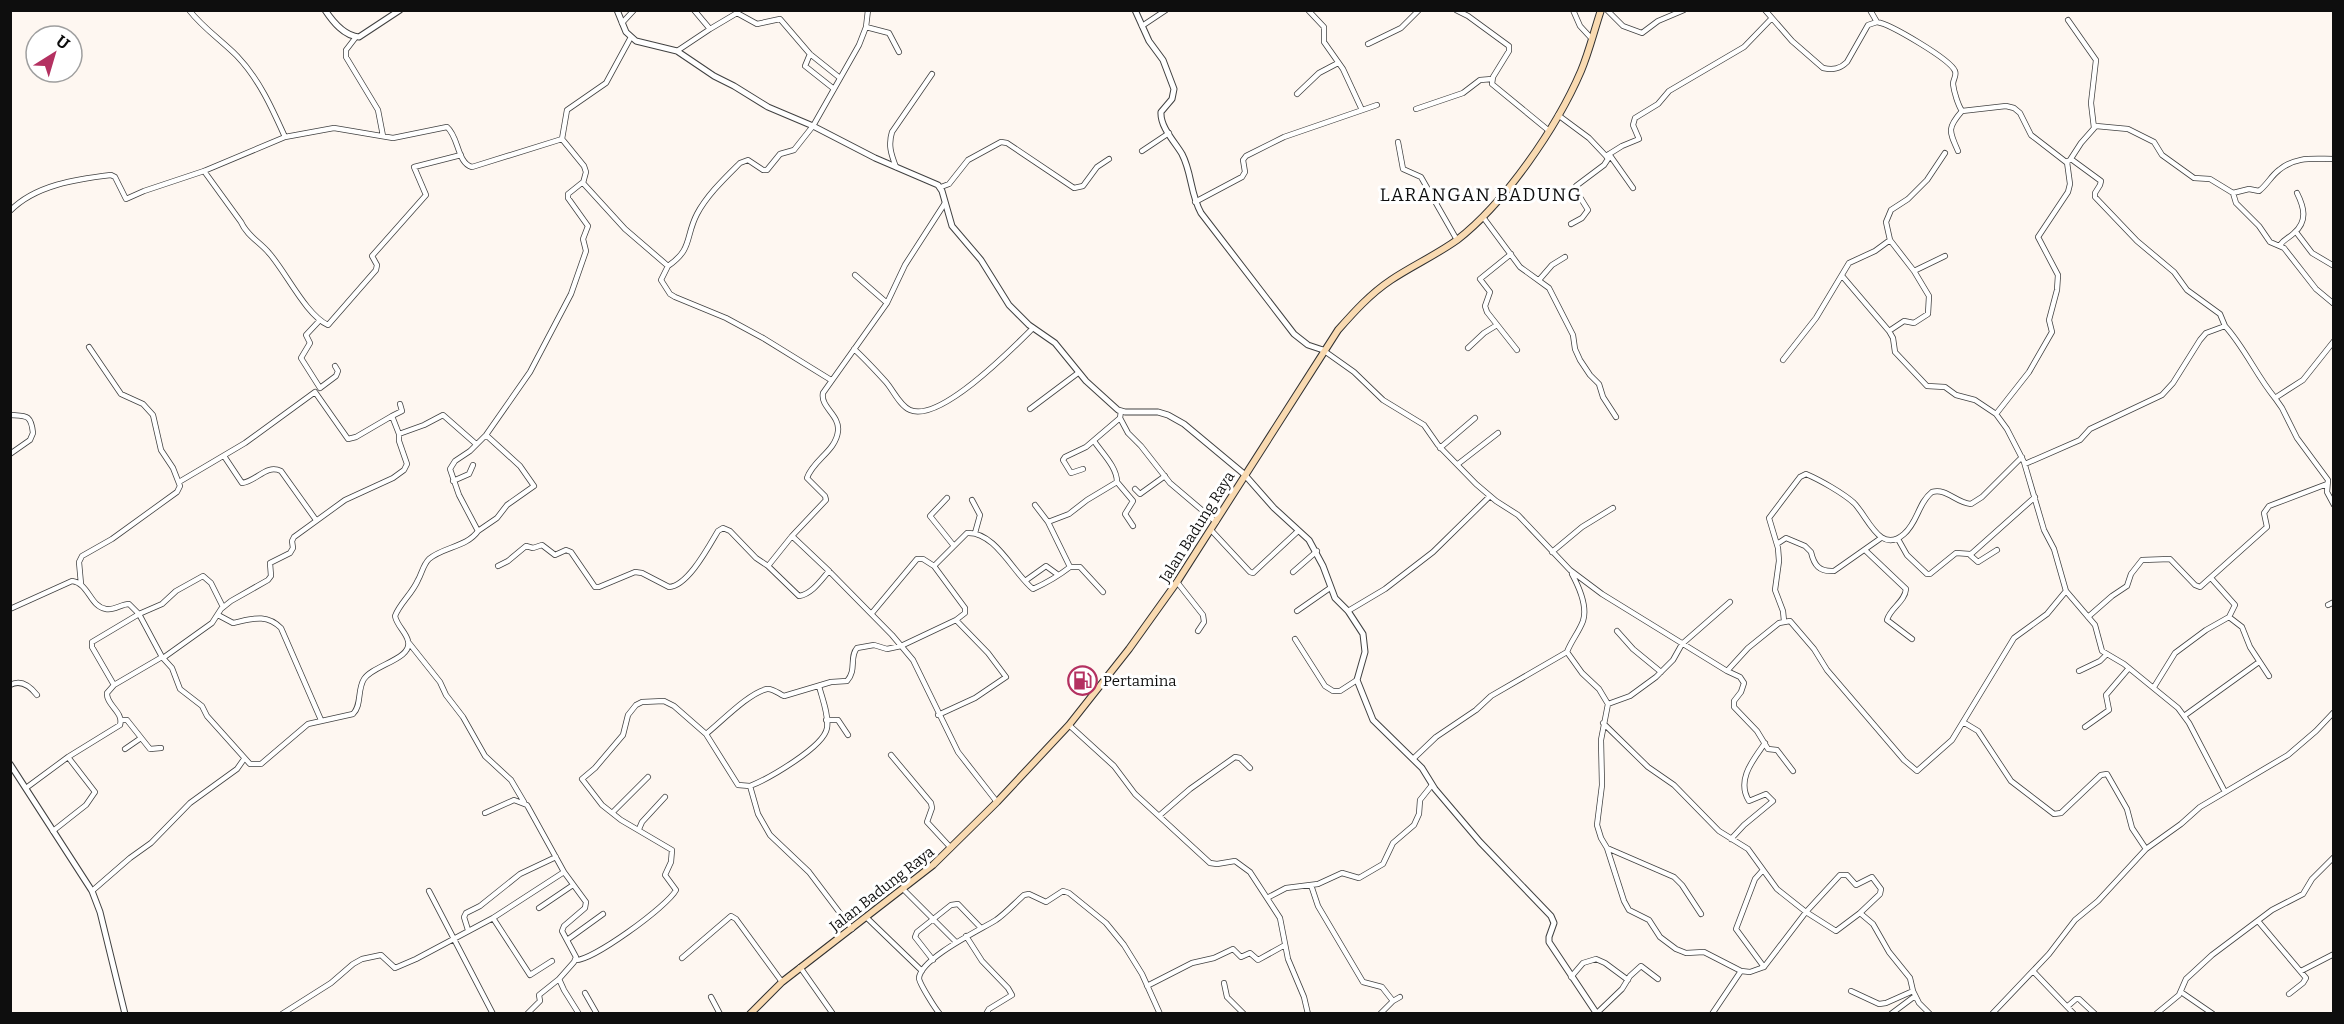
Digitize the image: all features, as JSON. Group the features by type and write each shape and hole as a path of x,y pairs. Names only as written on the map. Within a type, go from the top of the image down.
{"main road":[{"name":"Jalan Badung Raya","path":"750,1014 782,981 903,889 951,848 1069,725 1129,649 1177,582 1323,350 1351,315 1388,282 1457,240 1483,217 1525,166 1558,115 1581,71 1601,10"}],"street":[{"path":"189,10 201,25 238,57 254,77 269,102 285,137"},
{"path":"325,10 339,27 356,37"},
{"path":"383,136 378,110 346,57 346,51 356,37 400,10"},
{"path":"617,10 631,37 644,44 676,51 762,104 941,187 949,184 968,160 1001,142 1007,143 1074,188 1083,186 1097,167 1109,159"},
{"path":"622,22 634,10"},
{"path":"694,10 710,29"},
{"path":"831,380 754,333 670,294 661,280 668,266 679,259 686,248 693,225 702,207 740,163 748,160 763,170 767,170 780,154 794,150 813,126 859,45 866,27 868,10"},
{"path":"1135,10 1149,41 1163,60 1174,89 1172,99 1161,112 1161,121 1185,162 1195,202 1201,213 1294,334 1308,345 1323,350 1354,372 1383,400 1424,426 1440,448 1490,496 1518,515 1570,570 1602,594 1740,677 1744,683 1734,701 1734,707 1757,731 1769,750 1778,750 1793,771"},
{"path":"1142,26 1166,10"},
{"path":"1308,10 1324,27 1324,42 1343,69 1362,110"},
{"path":"1368,44 1401,28 1419,10"},
{"path":"1456,10 1469,13 1509,46 1509,51 1492,79 1492,84 1548,130"},
{"path":"1573,10 1580,26 1592,39"},
{"path":"1607,10 1623,26 1642,33 1658,21 1684,10"},
{"path":"1765,10 1792,41 1823,68 1830,70 1847,62 1864,29 1877,22"},
{"path":"1870,10 1877,22 1897,30 1937,54 1953,69 1956,75 1953,85 1962,111"},
{"path":"676,51 738,13 757,24 780,19 810,54 840,78"},
{"path":"1607,155 1639,139 1633,125 1635,118 1658,104 1669,91 1744,47 1771,19"},
{"path":"2068,20 2096,60 2091,103 2094,128"},
{"path":"866,27 889,33 899,52"},
{"path":"478,531 453,481 450,473 451,466 486,435 530,372 571,294 586,251 584,239 588,226 568,198 568,194 583,182 586,172 584,166 562,139 567,110 603,86 631,37"},
{"path":"810,54 805,66 834,89"},
{"path":"1298,94 1318,73 1338,63"},
{"path":"896,167 891,154 892,132 932,74"},
{"path":"1416,109 1463,93 1480,80 1492,79"},
{"path":"1195,202 1242,177 1245,172 1243,160 1246,156 1284,137 1377,105"},
{"path":"1958,151 1950,132 1952,122 1962,111 1999,106 2014,108 2020,113 2031,135 2101,181 2095,197 2137,241 2174,272 2182,286 2220,314 2225,326 2243,347 2282,408 2297,438 2328,482 2327,492 2334,505"},
{"path":"1558,115 1607,155 1633,188"},
{"path":"1996,414 2029,372 2052,332 2049,320 2057,290 2058,275 2038,237 2068,192 2069,160 2094,128 2103,125 2132,130 2154,142 2162,155 2194,178 2210,179 2233,192 2249,189 2259,191 2279,170 2295,161 2308,158 2334,159"},
{"path":"10,211 22,200 33,195 73,181 111,175 115,177 126,199 204,171 285,137 334,128 402,137 447,127 452,132 466,165 472,167 562,139"},
{"path":"1142,151 1169,134"},
{"path":"1398,142 1403,169 1421,177 1457,240"},
{"path":"1889,331 1904,321 1914,323 1928,314 1929,296 1914,271 1890,240 1886,222 1891,210 1908,199 1927,180 1945,153"},
{"path":"204,171 244,229 270,254 309,309 326,325 331,323 373,274 377,265 372,256 426,195 414,167 461,155"},
{"path":"1571,224 1582,218 1588,210 1575,189 1576,186 1604,165 1608,159 1607,155"},
{"path":"583,182 625,229 668,266"},
{"path":"941,187 956,233 981,260 1014,311 1055,343 1078,373 1121,414 1128,433 1172,486 1216,522"},
{"path":"2233,192 2236,203 2259,226 2272,244 2284,248 2316,289 2334,304"},
{"path":"2280,246 2285,238 2296,232 2305,209 2297,193"},
{"path":"768,566 826,500 825,496 807,478 811,470 830,450 838,433 838,423 822,397 831,380 888,303 911,253 945,203"},
{"path":"1483,217 1525,271 1549,288 1573,335 1575,349 1580,360 1599,384 1603,397 1616,417"},
{"path":"2296,232 2312,253 2334,266"},
{"path":"1783,360 1816,318 1849,264 1875,251 1890,240"},
{"path":"1511,254 1480,279 1491,292 1485,306 1516,350"},
{"path":"1914,271 1945,256"},
{"path":"1539,280 1552,265 1565,257"},
{"path":"855,275 888,303"},
{"path":"1842,277 1889,331 1893,338 1895,352 1927,386 1945,387 1956,395 1975,400 1996,414 2003,422 2025,464 2066,591 2095,625 2099,643 2106,655 2129,668 2154,687 2184,716 2225,792"},
{"path":"320,320 307,334 306,337 310,343 302,359 320,388"},
{"path":"1468,348 1484,333 1497,325"},
{"path":"2025,464 2080,440 2090,429 2162,395 2174,383 2206,333 2225,326"},
{"path":"854,349 906,408 919,411 955,396 980,379 1033,328"},
{"path":"2275,398 2303,380 2334,341"},
{"path":"81,584 79,562 82,556 112,539 177,492 180,482 161,450 153,415 143,404 121,394 89,347"},
{"path":"180,482 224,456 315,392 336,376 338,370 335,366"},
{"path":"1030,409 1078,373"},
{"path":"315,392 348,439 356,437 402,411 400,404"},
{"path":"1083,469 1074,474 1071,473 1063,460 1094,441 1121,414 1158,412 1168,415 1191,430 1245,474 1274,508 1310,540 1317,551 1330,588 1339,604 1348,611 1364,639 1365,652 1357,680 1373,720 1422,768 1432,785 1511,876 1551,916 1554,923 1549,942 1597,1013 1622,989 1641,966 1658,978"},
{"path":"10,415 24,414 27,416 33,433 30,440 10,454"},
{"path":"399,434 443,415 476,444"},
{"path":"26,788 68,757 120,725 121,720 106,695 114,685 192,639 215,621 223,607 247,590 268,580 271,576 270,563 290,553 294,537 316,520 345,500 393,478 404,470 407,464 392,416"},
{"path":"1440,448 1475,418"},
{"path":"1458,464 1498,433"},
{"path":"486,435 520,466 534,484 533,488 507,504 497,518 478,531 474,537 434,556 426,563 418,582 395,616 409,643 440,682 486,756 511,780 564,872 584,898 587,905 562,929 575,960"},
{"path":"1094,441 1111,464 1117,476 1117,482 1133,501 1125,514 1133,526"},
{"path":"224,456 242,483 247,483 268,469 281,471 316,520"},
{"path":"1784,621 1774,590 1779,561 1777,543 1769,518 1796,482 1806,474 1855,504 1868,524 1881,538 1888,541 1898,539 1912,526 1923,500 1932,492 1946,492 1961,503 1971,504 1982,497 2022,457"},
{"path":"453,481 469,474 473,465"},
{"path":"1135,489 1140,494 1165,476"},
{"path":"2088,617 2127,586 2131,574 2142,560 2170,559 2197,586 2202,585 2267,527 2264,513 2269,506 2328,482 2334,476"},
{"path":"1048,522 1069,514 1117,482"},
{"path":"1348,611 1385,589 1433,552 1490,496"},
{"path":"1970,555 2035,497"},
{"path":"947,498 930,516 954,546"},
{"path":"972,500 980,515 975,533"},
{"path":"1035,505 1048,522 1070,567"},
{"path":"1552,552 1582,527 1613,508"},
{"path":"498,566 526,546 533,548 542,545 555,555 566,550 571,552 595,587 636,572 669,587 674,587 683,582 718,531 723,528 730,531 796,595 802,596 815,587 830,570"},
{"path":"1211,530 1253,573 1298,531"},
{"path":"934,567 964,535 975,533 999,549 1025,581 1035,589 1070,567 1080,567 1103,592"},
{"path":"792,536 830,570 913,660 958,752 997,802"},
{"path":"1777,543 1786,538 1805,546 1812,554 1815,565 1827,572 1834,571 1866,551 1881,538"},
{"path":"1898,539 1907,555 1927,574 1956,553 1970,555 1978,562 1997,550"},
{"path":"1293,572 1317,551"},
{"path":"1866,551 1906,589 1905,596 1888,615 1887,620 1912,639"},
{"path":"706,734 747,700 766,689 771,688 784,696 831,682 843,682 854,672 853,654 857,648 874,645 887,650 902,646 956,620 965,613 965,609 934,567 923,559 917,560 872,614"},
{"path":"1025,581 1046,566 1057,574"},
{"path":"1413,759 1436,737 1476,710 1491,696 1567,652 1583,622 1584,614 1580,592 1570,570"},
{"path":"114,685 91,644 139,614 162,604 176,591 204,576 211,583 223,607"},
{"path":"2154,687 2175,653 2206,630 2229,617 2235,605 2211,578"},
{"path":"10,609 72,581 81,584 103,609 109,610 126,604 132,606 172,668 182,693 202,706 207,716 244,759 255,765 261,764 308,724 352,714 356,710 360,687 367,676 378,667 403,656 408,650 409,643"},
{"path":"1177,582 1203,615 1204,621 1198,631"},
{"path":"1297,611 1330,588"},
{"path":"1784,621 1794,625 1827,670 1912,769 1917,771 1922,770 1931,758 1952,740 2014,638 2047,614 2066,591"},
{"path":"1608,704 1630,696 1661,672 1673,660 1682,644 1730,602"},
{"path":"2328,605 2334,602"},
{"path":"218,615 233,623 256,616 276,623 281,628 321,720"},
{"path":"2229,617 2242,627 2246,640 2269,676"},
{"path":"938,715 975,698 1006,677 988,653 956,620"},
{"path":"1727,671 1748,648 1784,621"},
{"path":"1617,631 1633,649 1661,672"},
{"path":"1295,639 1325,686 1333,691 1340,691 1357,680"},
{"path":"1567,652 1582,673 1599,689 1608,704 1604,723 1601,740 1602,785 1597,825 1629,910 1649,920 1660,937 1676,949 1686,953 1704,952 1742,971 1750,972 1764,966 1806,912 1840,875 1844,874 1856,885 1872,877 1881,889 1877,897 1836,931 1806,912 1777,889 1748,849 1719,831 1674,785 1648,767 1604,723"},
{"path":"2079,671 2100,662 2106,655"},
{"path":"2184,716 2259,662"},
{"path":"2085,727 2109,710 2106,695 2129,668"},
{"path":"10,685 21,682 38,695"},
{"path":"527,1014 540,1001 539,995 559,979 575,960 588,958 638,925 674,893 675,887 665,876 671,862 672,850 621,820 602,805 582,781 582,777 595,768 623,735 628,715 636,705 642,702 664,701 674,706 706,734 738,785 750,786 764,781 798,759 825,734 826,720 819,686"},
{"path":"1992,1014 2034,971 2075,920 2098,901 2146,849 2200,807 2288,754 2316,731 2334,712"},
{"path":"121,720 127,720 150,749 161,748"},
{"path":"826,720 838,720 848,735"},
{"path":"1963,722 1978,730 2012,781 2054,814 2061,813 2103,773 2107,774 2127,809 2132,828 2146,849"},
{"path":"1069,725 1114,766 1132,790 1210,863 1235,861 1250,872 1280,918 1285,945 1308,1014"},
{"path":"125,749 141,738"},
{"path":"1731,839 1773,801 1766,794 1749,801 1744,786 1750,763 1765,743"},
{"path":"891,755 931,803 932,808 927,822 951,848"},
{"path":"53,831 86,805 95,792 68,757"},
{"path":"1160,815 1190,789 1235,757 1240,758 1250,768"},
{"path":"92,891 130,858 152,843 190,802 237,769 244,759"},
{"path":"10,764 92,891 100,912 125,1014"},
{"path":"613,812 648,777"},
{"path":"1267,898 1286,888 1311,885 1345,872 1359,878 1383,864 1393,843 1414,825 1419,814 1420,800 1432,785"},
{"path":"750,786 758,814 770,835 809,872 852,928"},
{"path":"639,829 642,822 665,797"},
{"path":"485,813 514,800 524,802"},
{"path":"1607,848 1674,877 1701,914"},
{"path":"468,930 464,917 466,913 480,906 514,879 555,857"},
{"path":"2156,1014 2181,992 2186,979 2212,955 2278,907 2303,894 2312,879 2334,857"},
{"path":"1763,870 1756,877 1736,929 1764,966"},
{"path":"282,1014 331,983 357,961 381,955 394,968 416,959 493,918 564,872"},
{"path":"539,908 573,885"},
{"path":"1311,885 1318,906 1363,982 1382,987 1392,1001"},
{"path":"903,889 956,942"},
{"path":"429,891 493,1014"},
{"path":"940,1014 921,984 919,977 922,971 956,942 1000,917 1027,894 1046,902 1059,892 1069,893 1114,933 1124,945 1160,1014"},
{"path":"933,960 915,937 917,932 951,905 958,904 981,928"},
{"path":"1860,913 1873,924 1889,952 1905,970 1910,978 1914,994 1930,1014"},
{"path":"567,940 603,914"},
{"path":"681,958 731,916 736,919 782,981"},
{"path":"866,917 922,971"},
{"path":"493,918 530,975 552,961"},
{"path":"2258,921 2306,978 2289,994"},
{"path":"966,936 982,961 1012,995 989,1009 986,1014"},
{"path":"1147,986 1192,963 1214,958 1233,949 1241,957 1250,953 1258,960 1285,945"},
{"path":"2301,971 2332,955 2334,962"},
{"path":"1571,977 1583,963 1596,959 1628,980"},
{"path":"800,967 833,1014"},
{"path":"1712,1014 1742,971"},
{"path":"2034,971 2074,1014"},
{"path":"559,979 579,1014"},
{"path":"1224,983 1224,993 1244,1014"},
{"path":"1851,991 1879,1004 1914,994"},
{"path":"2181,992 2213,1014"},
{"path":"585,993 597,1014"},
{"path":"1891,1014 1914,994"},
{"path":"711,997 720,1014"},
{"path":"1380,1014 1392,1001 1400,997"},
{"path":"2068,1006 2079,999 2095,1014"}],"place":[{"name":"Pertamina","path":"1082,681"}],"district":[{"name":"LARANGAN BADUNG","path":"1481,195"}]}
